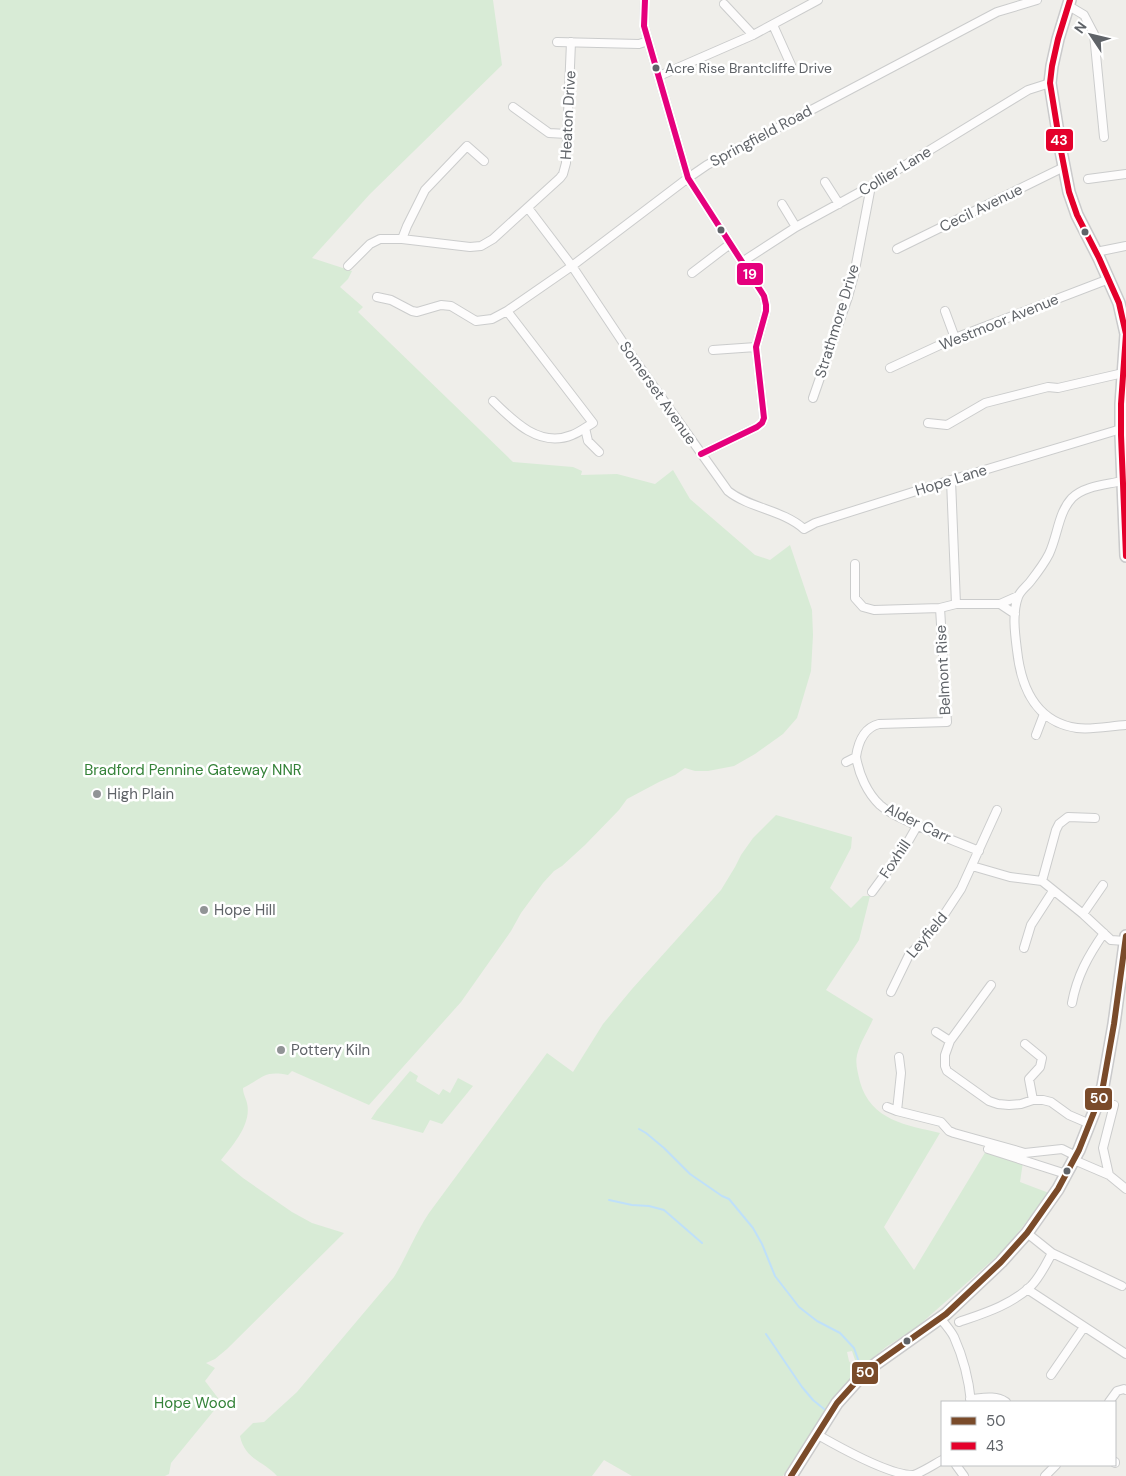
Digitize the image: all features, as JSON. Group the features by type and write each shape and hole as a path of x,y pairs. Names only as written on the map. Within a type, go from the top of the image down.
{"street":[{"path":"645,0 644,26 688,178 766,300 766,311 756,347 765,412 762,423 701,454"},
{"path":"659,76 753,35 818,0"},
{"name":"Springfield Road","path":"377,297 391,300 417,312 441,306 451,306 471,319 480,322 492,319 572,266 707,165 997,12 1037,0"},
{"path":"1104,138 1094,34 1084,15 1069,3 1058,39 1050,83 1070,192 1077,215 1120,303 1126,334 1122,433 1122,481 1126,556"},
{"path":"724,4 753,35"},
{"path":"773,24 791,65"},
{"path":"557,42 638,44 648,41"},
{"name":"Heaton Drive","path":"348,266 370,244 380,239 402,239 465,247 481,246 493,239 563,174 566,163 571,42"},
{"name":"Collier Lane","path":"742,262 1028,90 1050,83"},
{"path":"513,107 549,133 567,134"},
{"path":"402,239 425,190 468,146 484,161"},
{"name":"Cecil Avenue","path":"897,249 1064,167"},
{"path":"1088,180 1126,174"},
{"path":"825,182 839,204"},
{"name":"Strathmore Drive","path":"813,398 848,297 871,186"},
{"path":"782,204 796,228"},
{"name":"Somerset Avenue","path":"528,208 572,266 723,486 732,494 784,518"},
{"path":"692,273 730,244"},
{"path":"1096,252 1126,246"},
{"name":"Westmoor Avenue","path":"890,368 955,338 1109,279"},
{"path":"493,401 519,425 530,433 541,436 562,438 573,435 593,423 506,311"},
{"path":"945,312 955,338"},
{"path":"713,350 756,347"},
{"path":"928,423 947,425 985,403 1048,387 1058,388 1123,373"},
{"path":"585,428 588,441 598,452"},
{"name":"Hope Lane","path":"784,518 800,525 804,529 815,523 951,480 1122,433"},
{"name":"Belmont Rise","path":"856,757 861,738 873,726 879,724 947,722 940,608 956,604 951,480"},
{"path":"1122,481 1085,490 1073,497 1067,504 1062,512 1055,542 1046,559 1018,596 1015,614 1016,646 1021,674 1030,697 1036,706 1044,714 1056,721 1077,728 1126,725"},
{"path":"855,564 855,598 863,607 874,610 940,608"},
{"path":"956,604 1000,604 1018,596"},
{"path":"1000,604 1015,614"},
{"path":"1036,735 1044,714"},
{"path":"846,762 856,757"},
{"name":"Alder Carr","path":"856,757 866,785 880,805 892,814 917,826 979,851"},
{"name":"Leyfield","path":"891,992 909,955 934,930 961,889 998,810"},
{"path":"1042,881 1059,824 1068,817 1095,818"},
{"name":"Foxhill","path":"872,892 905,847 917,826"},
{"path":"972,866 1010,877 1042,881 1083,914 1111,940 1125,941"},
{"path":"1083,914 1103,885"},
{"path":"1024,948 1031,925 1054,891"},
{"path":"1072,1003 1074,989 1083,966 1104,933"},
{"path":"791,1476 837,1403 864,1374 940,1318 1001,1262 1027,1233 1058,1189 1075,1158 1090,1124 1102,1086 1121,1010 1126,936"},
{"path":"991,985 950,1041 945,1060 947,1071 989,1101 1009,1105 1043,1100 1051,1102 1069,1115 1090,1124"},
{"path":"936,1032 950,1041"},
{"path":"1026,1044 1042,1058 1040,1067 1029,1079 1033,1100"},
{"path":"897,1111 901,1073 899,1057"},
{"path":"1109,1175 1103,1148 1114,1105"},
{"path":"887,1107 940,1122 949,1131 954,1133 1025,1153 1062,1149 1075,1158 1109,1175 1126,1189"},
{"path":"988,1149 1066,1174"},
{"path":"1027,1233 1052,1253 1122,1286"},
{"path":"959,1322 998,1308 1014,1299 1032,1285 1052,1253"},
{"path":"1027,1289 1126,1354"},
{"path":"940,1318 954,1336 969,1386 970,1401 993,1398 1005,1401"},
{"path":"1051,1375 1084,1327"},
{"path":"1110,1401 1117,1390 1126,1390"},
{"path":"818,1435 874,1472 896,1476 913,1476 941,1461"},
{"path":"1045,1476 1055,1466"}],"green space":[{"path":"0,0 493,0 502,65 370,194 312,258 352,271 348,279 340,287 363,307 358,312 513,462 573,467 582,471 581,475 617,474 655,484 673,470 690,499 755,555 770,560 790,545 812,610 811,671 797,718 783,734 734,766 708,771 695,771 685,768 627,799 619,810 585,845 554,871 543,883 461,1002 369,1105 292,1071 288,1075 268,1074 243,1088 247,1103 247,1119 240,1134 221,1160 243,1178 292,1212 312,1223 344,1233 227,1349 215,1359 206,1363 215,1368 205,1381 221,1402 171,1463 169,1474 165,1476 0,1476"},
{"path":"776,815 852,837 851,848 830,888 851,908 863,896 870,896 859,940 826,990 873,1019 860,1046 856,1062 860,1082 865,1095 872,1105 881,1113 903,1124 940,1133 884,1227 914,1270 986,1151 1023,1162 1020,1182 1049,1193 1005,1249 917,1327 886,1347 863,1366 855,1360 852,1351 847,1352 849,1361 857,1372 822,1415 783,1476 632,1476 604,1460 592,1476 277,1476 250,1455 242,1444 240,1436 253,1423 264,1422 297,1392 394,1277 429,1213 547,1053 573,1072 603,1024 721,890 753,838"},
{"path":"410,1071 418,1076 416,1081 439,1095 443,1089 450,1093 458,1078 473,1086 442,1124 430,1120 423,1133 371,1119"}],"waterway":[{"path":"639,1129 664,1148 690,1174 729,1199 753,1228 762,1244 775,1276 799,1307 817,1321 840,1333 854,1348 859,1362"},
{"path":"609,1200 664,1210 702,1243"},
{"path":"766,1334 802,1387 824,1409"}],"transit line":[{"name":"19","path":"645,0 644,26 688,178 764,296 766,305 756,347 764,418 762,423 701,454"},
{"name":"43","path":"1070,0 1058,39 1050,83 1069,192 1077,215 1119,303 1126,334 1121,404 1126,556"},
{"name":"50","path":"791,1476 837,1403 863,1374 946,1314 1001,1262 1027,1233 1058,1189 1079,1150 1103,1086 1126,936"}],"place":[{"name":"Acre Rise Brantcliffe Drive","path":"656,68"},
{"name":"High Plain","path":"97,794"},
{"name":"Hope Hill","path":"204,910"},
{"name":"Pottery Kiln","path":"281,1050"}],"park label":[{"name":"Bradford Pennine Gateway NNR","path":"193,770"},
{"name":"Hope Wood","path":"195,1403"}]}
